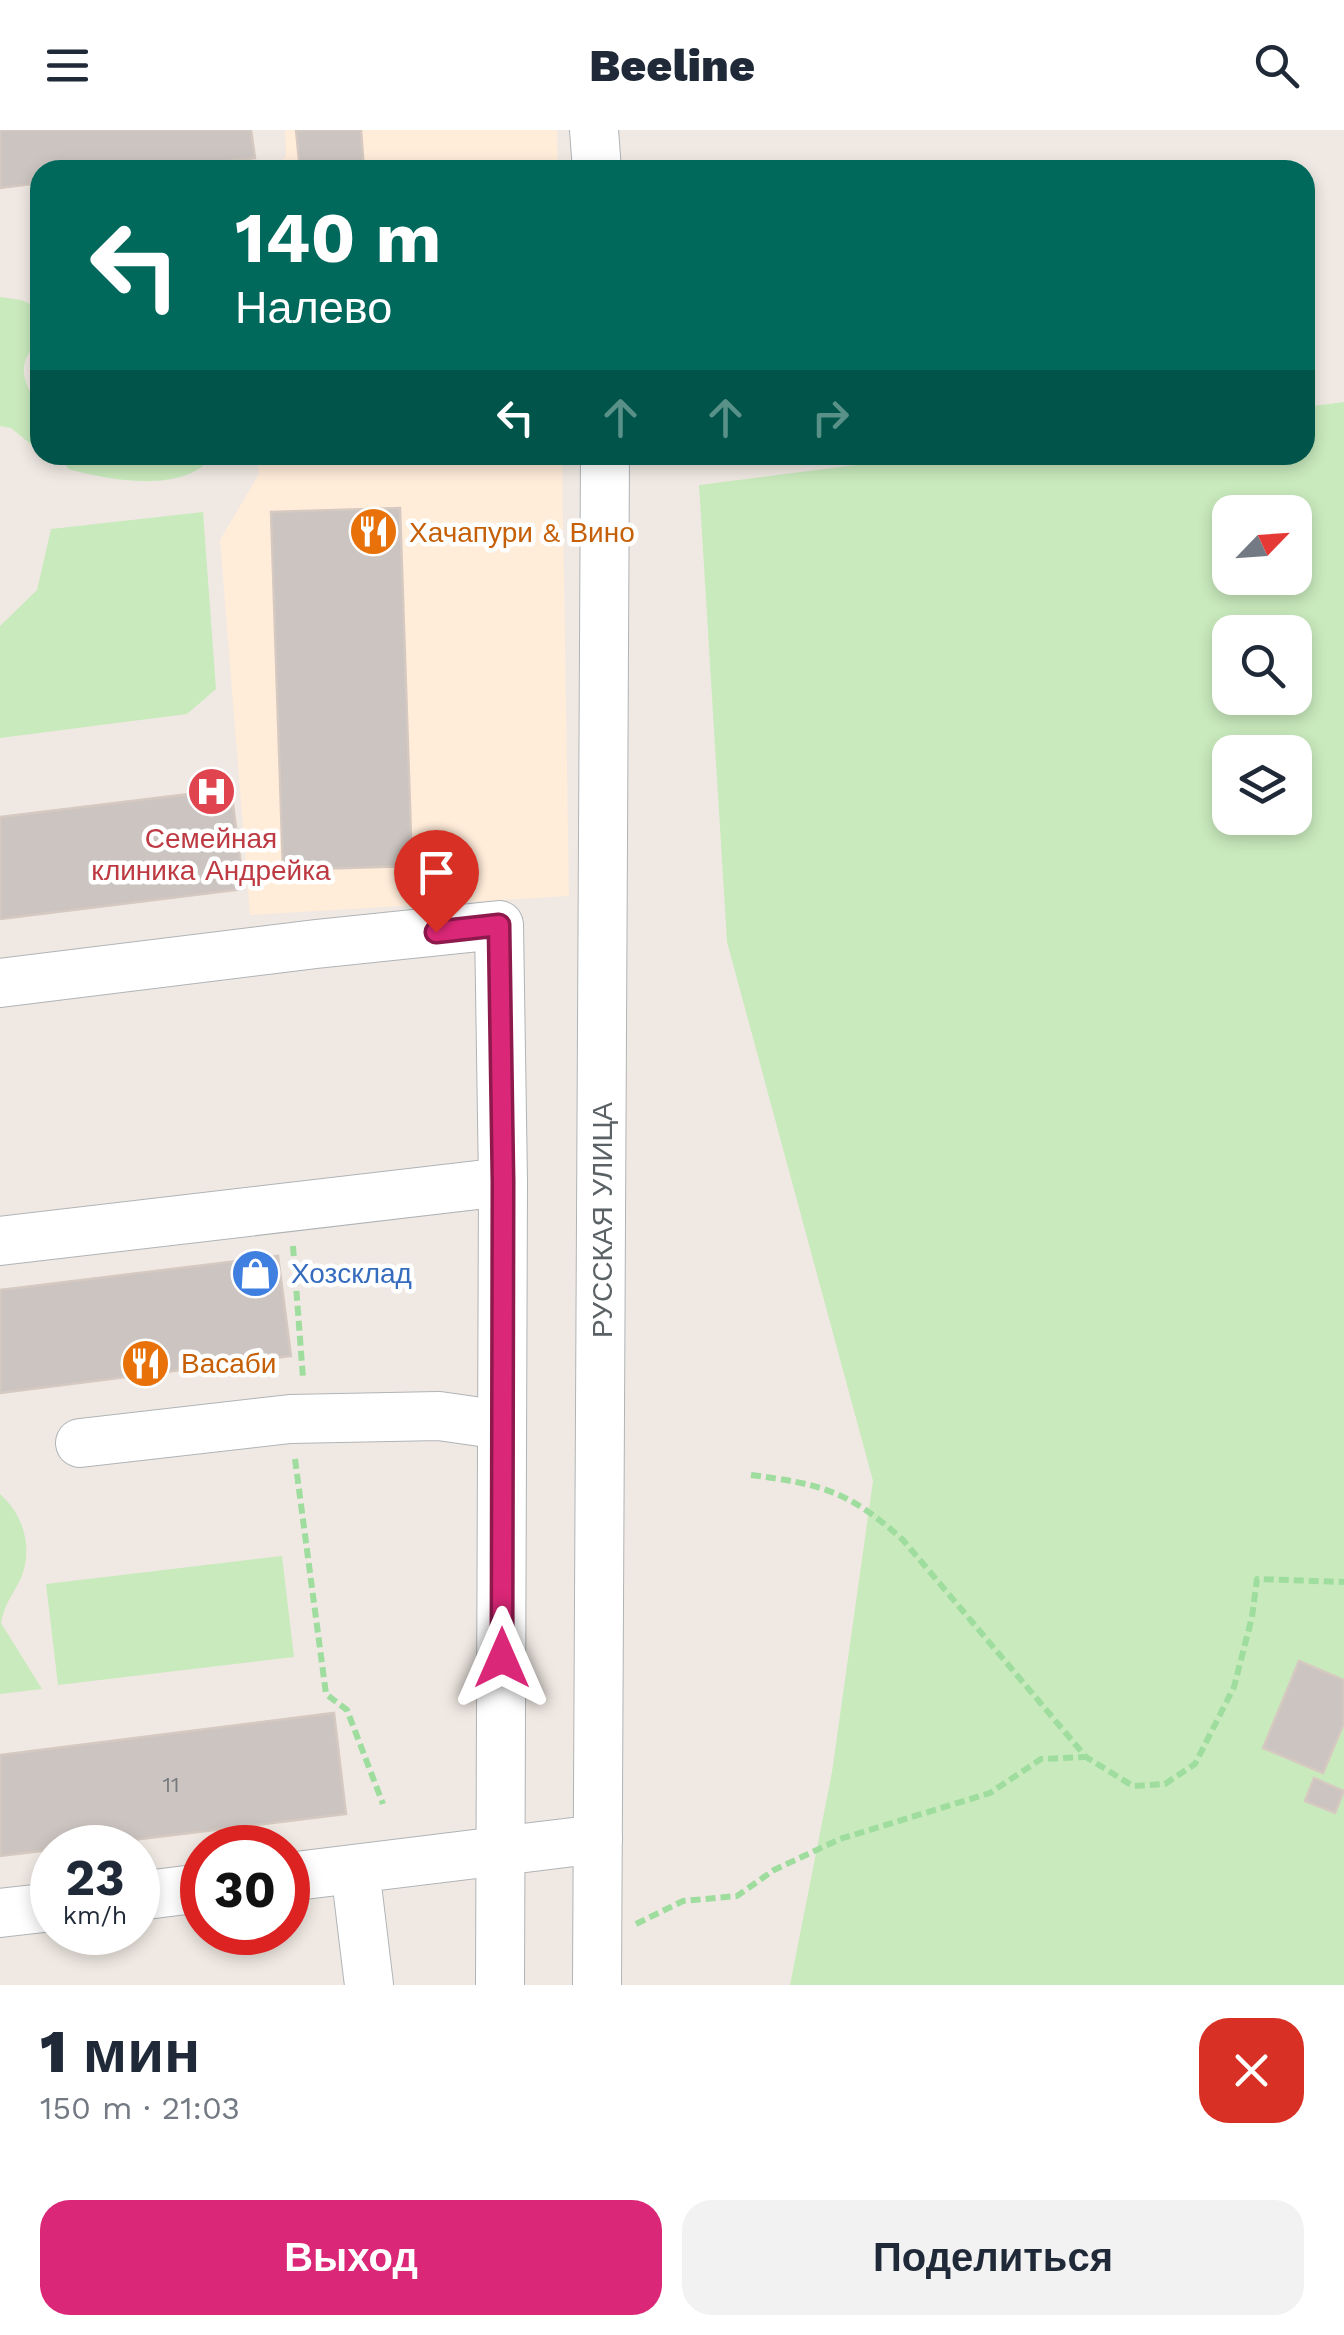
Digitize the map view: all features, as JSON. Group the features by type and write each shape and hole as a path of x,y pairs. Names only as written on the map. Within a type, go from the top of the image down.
{"street":[{"path":"594,130 596,160"},
{"name":"РУССКАЯ УЛИЦА","path":"598,1964 605,465"},
{"path":"0,983 499,925 503,1182 500,1985"},
{"path":"0,1241 503,1182"},
{"path":"80,1443 298,1420 439,1416 502,1424"},
{"path":"310,1875 598,1839"},
{"path":"355,1869 370,1985"},
{"path":"0,1913 30,1910"}],"path":[{"path":"294,1254 298,1420 326,1694 346,1710 383,1804"},
{"path":"751,1475 812,1483 869,1510 903,1540 1086,1757 1133,1786 1165,1784 1196,1764 1234,1687 1257,1578 1344,1582"},
{"path":"598,1964 683,1901 737,1896 774,1870 840,1839 990,1793 1041,1759 1086,1757"}],"shaded area":[{"path":"285,130 557,130 558,160 282,160 286,156"},
{"path":"258,465 562,465 569,896 250,915 220,540 259,474"}],"green space":[{"path":"0,297 30,304 30,350 24,370 30,391 30,443 11,428 0,426"},
{"path":"1344,402 1344,1985 790,1985 832,1772 873,1481 727,942 699,485 856,465 1315,465 1315,406"},
{"path":"66,465 204,465 185,476 145,481 68,469"},
{"path":"203,512 216,689 187,714 0,738 0,626 37,590 51,529"},
{"path":"0,1494 21,1523 26,1545 24,1569 1,1623 42,1689 0,1694"},
{"path":"282,1556 294,1657 58,1685 46,1584"}],"building":[{"path":"0,130 251,130 255,158 30,160 30,184 0,188"},
{"path":"296,130 361,130 363,160 299,160"},
{"path":"400,508 412,866 283,870 271,512"},
{"path":"231,789 244,889 0,919 0,817"},
{"path":"278,1256 291,1356 0,1393 0,1290"},
{"path":"1299,1661 1344,1680 1344,1723 1323,1773 1263,1748"},
{"path":"334,1713 346,1814 255,1825 180,1825 180,1834 160,1837 160,1825 30,1825 30,1852 0,1856 0,1755"},
{"path":"1314,1778 1344,1791 1335,1813 1305,1801"}],"place":[{"name":"Хачапури & Вино","path":"374,532"},
{"name":"Семейная клиника Андрейка","path":"211,791"},
{"name":"Хозсклад","path":"256,1273"},
{"name":"Васаби","path":"146,1363"}],"route":[{"path":"436,932 499,925 502,1658"}]}
